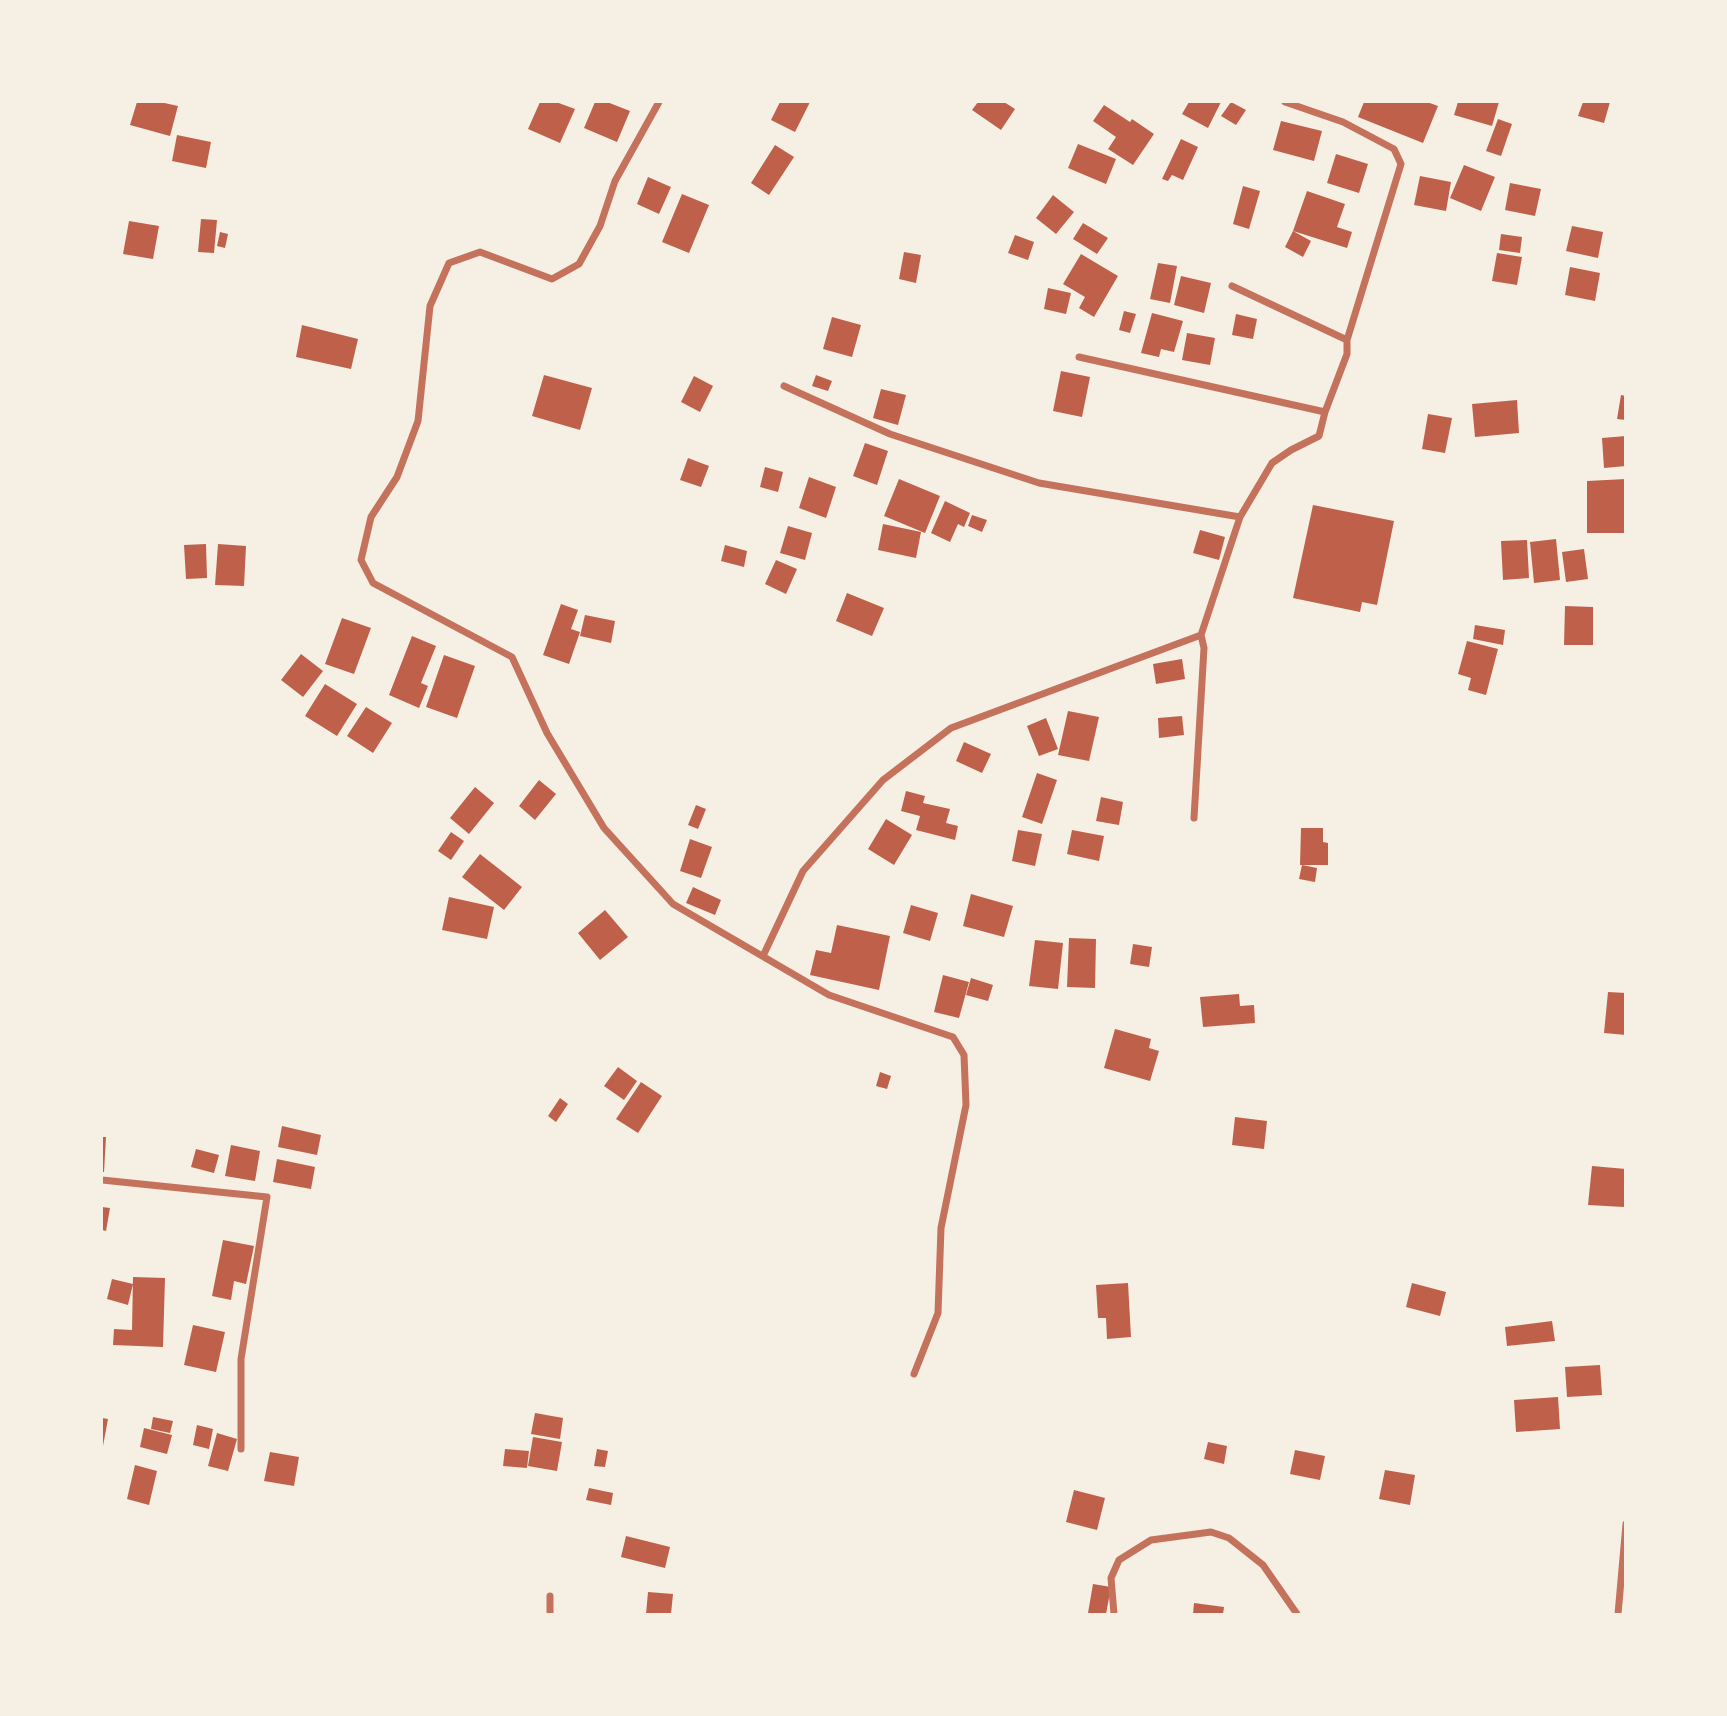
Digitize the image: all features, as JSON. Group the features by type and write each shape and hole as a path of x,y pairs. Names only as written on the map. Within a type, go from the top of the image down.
{"street":[{"path":"659,102 615,181 600,226 579,264 552,279 480,252 449,263 430,306 418,421 397,477 371,517 361,560 373,583 512,657 547,733 604,828 673,904 829,995 953,1037 964,1055 966,1105 941,1228 939,1313 914,1374"},
{"path":"1194,818 1204,648 1200,635 1240,517 1272,463 1319,436 1347,354 1346,340 1401,164 1394,149 1343,122 1285,102"},
{"path":"1232,286 1346,340"},
{"path":"1080,357 1325,412"},
{"path":"784,386 890,434 1039,483 1240,517"},
{"path":"763,956 803,871 883,780 951,727 1200,635"},
{"path":"102,1181 267,1197 242,1359 241,1449"},
{"path":"1618,1615 1626,1524"},
{"path":"1114,1615 1111,1578 1119,1560 1151,1540 1211,1532 1229,1538 1263,1565 1297,1615"},
{"path":"550,1615 551,1596"}],"building":[{"path":"137,102 160,102 178,106 170,136 130,125"},
{"path":"540,102 556,102 575,109 560,143 528,129"},
{"path":"595,102 607,102 630,111 617,142 584,128"},
{"path":"780,102 810,102 795,132 771,120"},
{"path":"978,102 1004,102 1015,109 1001,130 972,110"},
{"path":"1189,102 1221,102 1208,128 1182,114"},
{"path":"1231,102 1246,110 1236,125 1221,116"},
{"path":"1364,102 1427,102 1438,106 1423,143 1358,117"},
{"path":"1458,102 1499,102 1492,126 1454,115"},
{"path":"1583,102 1610,102 1604,123 1578,116"},
{"path":"1104,105 1154,134 1133,165 1108,149 1116,137 1093,121"},
{"path":"1498,119 1512,124 1501,156 1486,151"},
{"path":"1281,121 1322,131 1314,161 1273,150"},
{"path":"177,135 211,142 206,168 172,161"},
{"path":"1181,139 1198,147 1183,180 1172,175 1168,181 1162,179"},
{"path":"1078,144 1116,159 1106,184 1068,168"},
{"path":"775,145 794,157 769,195 751,183"},
{"path":"1336,154 1368,164 1359,193 1327,183"},
{"path":"1464,165 1495,177 1481,211 1450,198"},
{"path":"1420,176 1451,182 1446,211 1414,205"},
{"path":"648,177 671,187 659,214 637,204"},
{"path":"1510,183 1541,189 1535,216 1505,210"},
{"path":"1243,186 1260,191 1249,229 1233,224"},
{"path":"1307,191 1345,204 1337,227 1352,232 1347,248 1293,231"},
{"path":"682,194 709,205 689,253 662,242"},
{"path":"1053,195 1074,212 1056,234 1036,218"},
{"path":"201,219 217,220 214,253 198,252"},
{"path":"129,221 159,226 153,259 123,254"},
{"path":"1083,223 1108,238 1097,254 1073,239"},
{"path":"1572,226 1603,232 1598,258 1566,251"},
{"path":"1293,231 1311,241 1303,257 1285,247"},
{"path":"220,232 228,234 225,248 217,246"},
{"path":"1501,234 1522,237 1520,253 1499,250"},
{"path":"1015,235 1034,242 1028,260 1008,253"},
{"path":"904,252 921,255 916,283 899,279"},
{"path":"1497,253 1522,257 1517,285 1492,281"},
{"path":"1081,254 1118,276 1094,317 1079,308 1085,297 1063,284"},
{"path":"1158,263 1177,266 1170,303 1150,299"},
{"path":"1570,267 1600,273 1595,301 1565,295"},
{"path":"1181,276 1211,283 1204,313 1174,305"},
{"path":"1048,288 1071,293 1066,314 1044,309"},
{"path":"1124,311 1136,314 1130,333 1119,330"},
{"path":"1152,313 1183,321 1174,352 1161,349 1159,357 1141,353"},
{"path":"1236,314 1257,319 1253,339 1232,335"},
{"path":"832,317 861,325 852,357 823,349"},
{"path":"302,325 358,339 351,369 296,357"},
{"path":"1187,333 1215,338 1210,365 1182,360"},
{"path":"1061,371 1090,377 1082,417 1053,411"},
{"path":"544,375 592,388 580,430 532,416"},
{"path":"816,375 832,381 828,391 812,386"},
{"path":"694,376 713,386 700,412 681,402"},
{"path":"881,389 906,395 898,425 873,418"},
{"path":"1621,395 1626,396 1626,420 1617,419"},
{"path":"1517,400 1519,433 1475,437 1472,404"},
{"path":"1428,414 1452,418 1445,453 1422,449"},
{"path":"1626,436 1626,466 1604,468 1602,438"},
{"path":"865,443 888,451 877,485 853,476"},
{"path":"688,458 709,466 701,487 680,480"},
{"path":"765,467 783,472 778,492 760,487"},
{"path":"809,477 836,487 826,518 799,508"},
{"path":"899,479 940,496 925,533 884,516"},
{"path":"1626,479 1626,533 1587,533 1587,481"},
{"path":"945,501 970,513 964,527 958,524 950,542 931,533"},
{"path":"1313,505 1394,521 1377,605 1362,602 1360,612 1293,598"},
{"path":"972,515 987,520 982,532 968,526"},
{"path":"883,524 921,532 916,558 878,550"},
{"path":"788,526 812,533 805,560 780,553"},
{"path":"1200,530 1225,537 1219,560 1193,553"},
{"path":"1556,539 1560,580 1534,583 1530,542"},
{"path":"1527,540 1529,578 1503,580 1501,541"},
{"path":"206,544 207,578 186,579 184,545"},
{"path":"218,544 246,546 244,586 215,585"},
{"path":"725,545 747,551 744,567 721,561"},
{"path":"1584,549 1588,579 1566,582 1562,552"},
{"path":"776,560 797,569 786,594 765,584"},
{"path":"847,593 884,608 872,636 836,621"},
{"path":"561,604 578,610 571,629 580,632 569,664 543,655"},
{"path":"1565,606 1593,607 1593,645 1564,645"},
{"path":"585,615 615,621 611,643 580,636"},
{"path":"342,618 371,628 354,674 325,664"},
{"path":"1475,625 1505,630 1503,645 1473,639"},
{"path":"412,636 436,646 421,683 428,686 419,708 389,695"},
{"path":"1467,641 1498,649 1486,695 1468,690 1471,678 1458,674"},
{"path":"301,654 323,671 303,697 281,680"},
{"path":"444,655 475,666 457,718 426,707"},
{"path":"1182,659 1185,679 1156,684 1153,664"},
{"path":"325,684 357,704 337,736 305,716"},
{"path":"366,707 392,723 373,753 347,736"},
{"path":"1068,711 1099,717 1089,761 1058,755"},
{"path":"1182,716 1184,735 1159,738 1158,718"},
{"path":"1046,718 1058,749 1039,756 1027,726"},
{"path":"964,742 991,754 982,773 956,761"},
{"path":"1037,773 1057,780 1042,824 1022,817"},
{"path":"539,780 556,794 535,820 519,806"},
{"path":"475,787 494,803 469,834 450,818"},
{"path":"906,791 925,796 923,803 950,809 946,823 958,826 955,840 916,830 920,816 901,811"},
{"path":"1101,797 1123,802 1119,825 1096,821"},
{"path":"696,805 706,809 698,829 688,825"},
{"path":"886,819 912,835 894,865 868,849"},
{"path":"1301,828 1323,828 1323,842 1328,843 1328,865 1300,865"},
{"path":"1018,830 1042,834 1035,866 1012,861"},
{"path":"1072,830 1104,836 1099,861 1067,854"},
{"path":"451,832 464,841 451,860 438,851"},
{"path":"690,839 712,847 701,878 680,871"},
{"path":"480,854 522,887 504,910 462,877"},
{"path":"1302,865 1317,868 1315,882 1299,879"},
{"path":"693,887 721,900 715,915 686,903"},
{"path":"971,894 1013,906 1004,937 963,926"},
{"path":"449,897 494,907 487,939 442,930"},
{"path":"911,905 938,913 930,941 903,933"},
{"path":"605,910 628,937 600,960 578,933"},
{"path":"837,925 890,936 879,990 810,975 816,950 831,953"},
{"path":"1069,938 1096,939 1095,988 1067,987"},
{"path":"1035,940 1063,943 1058,989 1029,986"},
{"path":"1133,944 1152,947 1149,967 1130,964"},
{"path":"943,975 969,982 959,1018 934,1012"},
{"path":"971,978 993,985 988,1001 966,995"},
{"path":"1608,992 1626,993 1626,1035 1604,1033"},
{"path":"1239,994 1240,1006 1254,1005 1255,1023 1203,1027 1200,997"},
{"path":"1115,1029 1151,1039 1149,1048 1159,1051 1150,1081 1104,1068"},
{"path":"618,1067 637,1081 624,1100 604,1086"},
{"path":"880,1072 891,1076 887,1089 876,1086"},
{"path":"641,1082 662,1096 638,1133 616,1119"},
{"path":"560,1098 568,1104 556,1122 548,1116"},
{"path":"1235,1117 1267,1121 1264,1149 1232,1145"},
{"path":"282,1126 321,1135 317,1155 278,1147"},
{"path":"102,1137 106,1137 104,1172 102,1172"},
{"path":"231,1145 260,1151 255,1181 225,1176"},
{"path":"196,1149 219,1155 214,1173 191,1167"},
{"path":"277,1159 315,1167 311,1189 273,1182"},
{"path":"1592,1166 1626,1169 1624,1207 1588,1205"},
{"path":"102,1207 110,1208 106,1231 102,1230"},
{"path":"223,1240 254,1246 246,1284 234,1281 231,1300 212,1296"},
{"path":"133,1277 165,1278 163,1347 113,1345 114,1329 132,1330"},
{"path":"112,1279 133,1284 128,1305 107,1299"},
{"path":"1128,1283 1131,1337 1107,1339 1106,1318 1098,1318 1096,1285"},
{"path":"1412,1283 1446,1292 1440,1316 1406,1307"},
{"path":"1552,1321 1555,1341 1507,1346 1505,1327"},
{"path":"193,1325 225,1332 216,1372 184,1365"},
{"path":"1600,1365 1602,1395 1567,1397 1565,1367"},
{"path":"1558,1397 1560,1429 1516,1432 1514,1400"},
{"path":"535,1413 563,1418 560,1439 531,1434"},
{"path":"153,1417 173,1421 170,1433 151,1429"},
{"path":"102,1418 108,1419 103,1446 102,1446"},
{"path":"197,1425 213,1429 209,1449 193,1445"},
{"path":"144,1428 172,1435 167,1454 140,1447"},
{"path":"217,1433 237,1439 228,1471 208,1466"},
{"path":"533,1437 562,1442 557,1471 528,1466"},
{"path":"1208,1442 1227,1446 1224,1464 1204,1459"},
{"path":"505,1449 529,1451 527,1468 503,1466"},
{"path":"597,1449 608,1451 605,1467 594,1466"},
{"path":"1295,1450 1325,1456 1320,1480 1290,1474"},
{"path":"270,1452 299,1457 294,1486 264,1481"},
{"path":"135,1465 157,1471 149,1505 127,1499"},
{"path":"1385,1470 1415,1475 1410,1505 1379,1499"},
{"path":"589,1488 613,1493 611,1505 586,1500"},
{"path":"1074,1490 1105,1498 1097,1530 1066,1522"},
{"path":"626,1536 670,1547 665,1568 621,1557"},
{"path":"1093,1584 1111,1587 1106,1614 1088,1613"},
{"path":"648,1592 673,1594 671,1614 646,1614"},
{"path":"1194,1603 1224,1607 1223,1614 1193,1614"}]}
